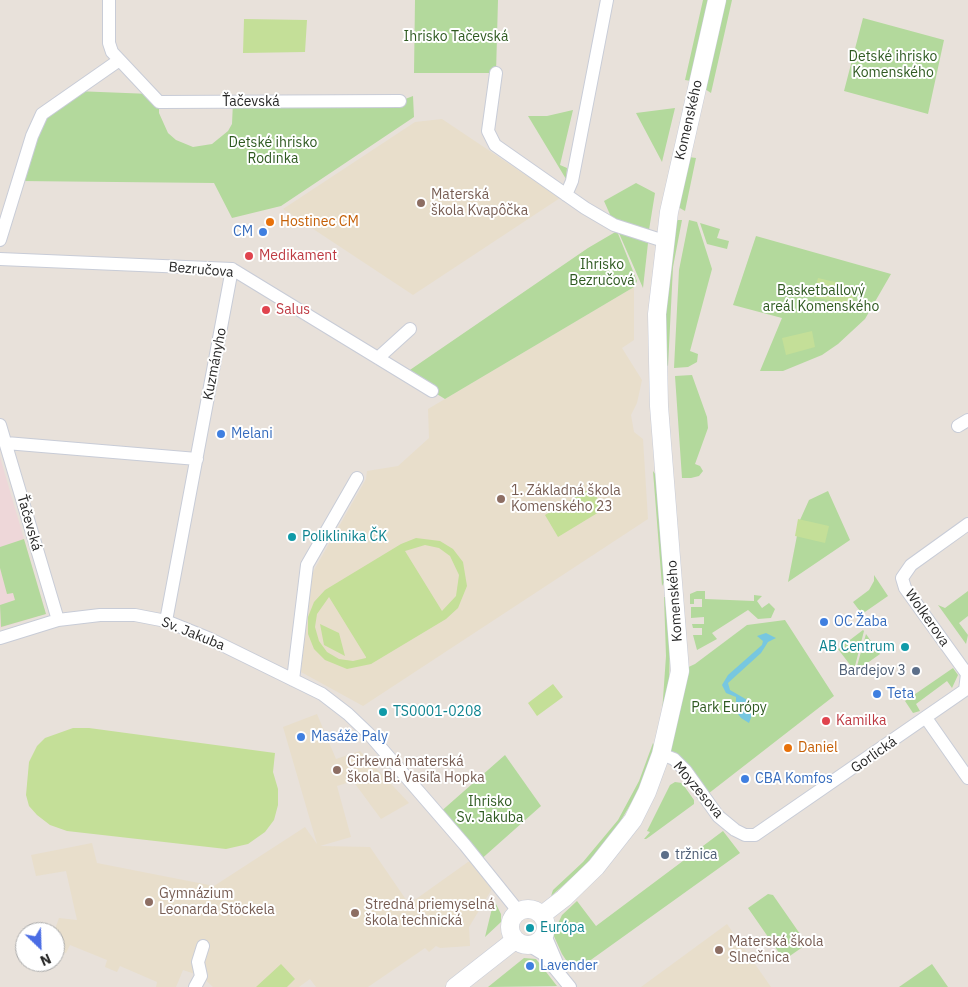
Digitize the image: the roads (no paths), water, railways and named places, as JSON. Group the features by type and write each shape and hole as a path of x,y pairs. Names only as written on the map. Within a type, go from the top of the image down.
{"street":[{"name":"Ťačevská","path":"109,0 109,43 118,61 159,102 400,101"},
{"path":"566,194 572,182 607,0"},
{"name":"Komenského","path":"542,915 570,893 616,845 633,820 644,799 662,754 680,670 657,374 657,314 664,241 682,152 717,0"},
{"path":"0,240 32,136 42,114 118,61"},
{"path":"496,73 488,131 495,145 614,225 664,241"},
{"name":"Bezručova","path":"0,259 232,270 432,391"},
{"name":"Kuzmányho","path":"166,621 232,270"},
{"path":"378,358 410,329"},
{"name":"Ťačevská","path":"0,425 58,620"},
{"path":"6,443 197,459"},
{"path":"294,680 308,565 357,478"},
{"name":"Wolkerova","path":"926,718 965,690 967,674 905,588 902,578 911,565 968,524"},
{"name":"Sv. Jakuba","path":"0,638 58,620 100,615 126,615 166,621 208,638 322,694 348,714 369,734 465,845 519,912"},
{"path":"926,718 968,778"},
{"name":"Gorlická","path":"762,832 926,718"},
{"name":"Moyzesova","path":"662,754 674,759 686,771 718,816 728,825 746,835 755,835 762,832"},
{"path":"528,909 542,915 546,924 545,935 568,983 543,954 522,943 510,926 514,915 528,909"},
{"path":"455,987 522,943 536,944 545,935"},
{"path":"195,987 202,976 198,962 203,946"}],"water":[{"path":"766,633 776,638 768,642 761,653 728,683 730,690 749,701 753,712 749,723 741,718 736,711 736,697 726,693 722,685 728,675 762,645 763,641 757,636"}],"place":[{"name":"Materská škola Kvapôčka","path":"421,203"},
{"name":"Hostinec CM","path":"270,222"},
{"name":"CM","path":"263,232"},
{"name":"Medikament","path":"249,256"},
{"name":"Salus","path":"266,310"},
{"name":"Melani","path":"221,434"},
{"name":"1. Základná škola Komenského 23","path":"501,499"},
{"name":"Poliklinika ČK","path":"292,537"},
{"name":"OC Žaba","path":"824,622"},
{"name":"AB Centrum","path":"905,647"},
{"name":"Bardejov 3","path":"916,671"},
{"name":"Teta","path":"877,694"},
{"name":"TS0001-0208","path":"383,712"},
{"name":"Kamilka","path":"826,721"},
{"name":"Masáže Paly","path":"301,737"},
{"name":"Daniel","path":"788,748"},
{"name":"Cirkevná materská škola Bl. Vasiľa Hopka","path":"337,770"},
{"name":"CBA Komfos","path":"745,779"},
{"name":"tržnica","path":"665,855"},
{"name":"Gymnázium Leonarda Stöckela","path":"149,902"},
{"name":"Stredná priemyselná škola technická","path":"355,913"},
{"name":"Európa","path":"530,928"},
{"name":"Materská škola Slnečnica","path":"719,950"},
{"name":"Lavender","path":"530,966"}],"park label":[{"name":"Ihrisko Tačevská","path":"456,37"},
{"name":"Detské ihrisko Komenského","path":"893,66"},
{"name":"Detské ihrisko Rodinka","path":"273,152"},
{"name":"Ihrisko Bezručová","path":"602,274"},
{"name":"Basketballový areál Komenského","path":"821,300"},
{"name":"Park Európy","path":"729,708"},
{"name":"Ihrisko Sv. Jakuba","path":"490,810"}]}
